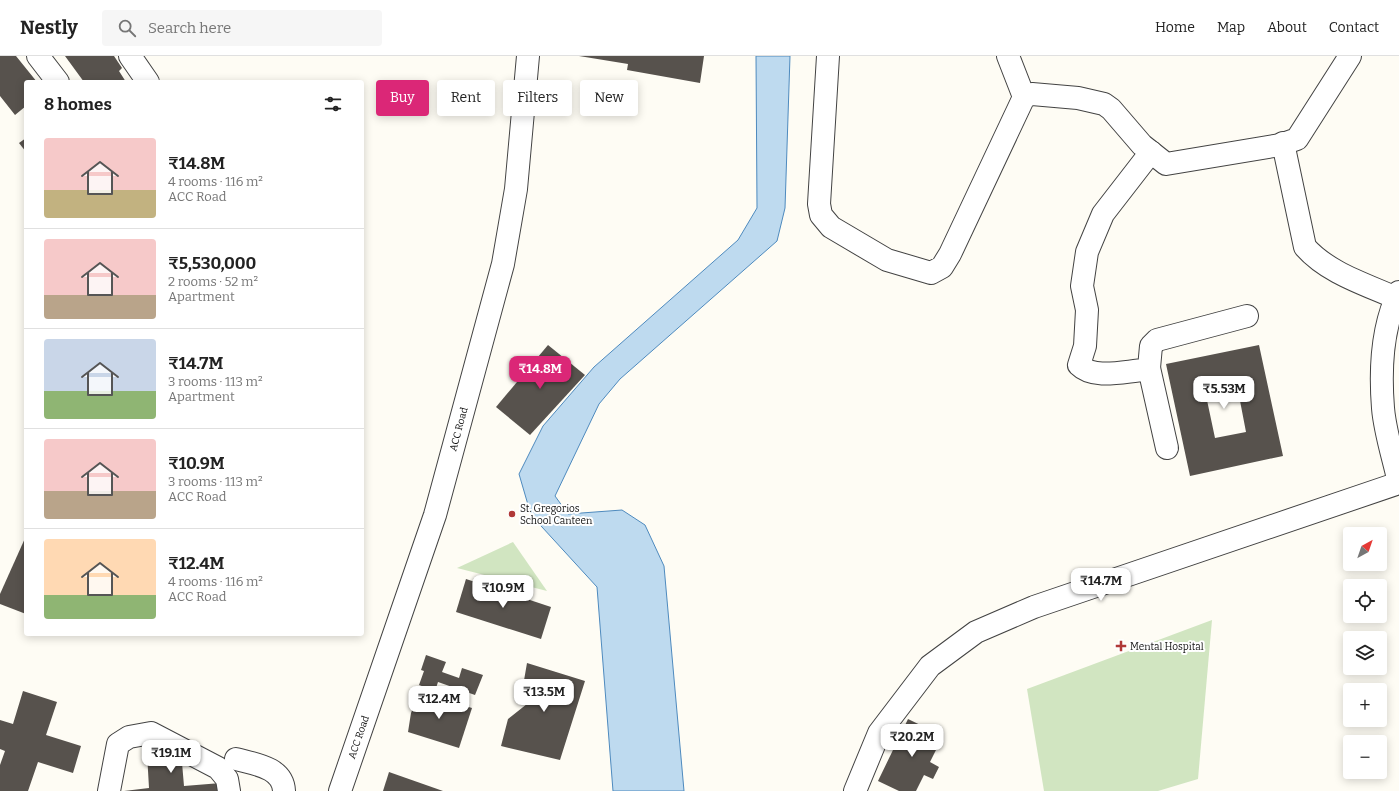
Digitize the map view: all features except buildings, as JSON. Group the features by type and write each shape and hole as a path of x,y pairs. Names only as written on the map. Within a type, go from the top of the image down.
{"street":[{"path":"38,56 56,80"},
{"path":"130,56 147,80"},
{"name":"ACC Road","path":"340,791 435,515 502,264 516,189 528,56"},
{"path":"828,56 819,204 820,215 831,226 887,260 931,273 942,267 950,254 1024,97 1032,94 1078,98 1104,104 1111,109 1142,145 1166,164 1284,143 1296,139 1350,56"},
{"path":"1008,56 1024,97"},
{"path":"855,791 879,733 930,666 976,632 1034,607 1399,483 1383,409 1382,358 1391,310 1398,295 1326,266 1314,257 1305,247 1284,143"},
{"path":"1149,368 1144,370 1096,374 1085,371 1079,365 1085,346 1087,310 1082,286 1087,252 1103,214 1151,152"},
{"path":"1166,448 1149,368 1151,346 1157,340 1247,316"},
{"path":"109,791 118,744 129,737 151,733 218,768 227,779 229,791"},
{"path":"236,759 271,770 281,779 284,791"}],"green space":[{"path":"513,542 547,591 457,568"},
{"path":"1212,620 1198,779 1158,791 1044,791 1027,689"}],"water":[{"path":"756,56 790,56 785,208 777,241 620,379 599,404 555,496 568,514 622,510 645,525 664,566 684,791 613,791 597,587 531,515 519,474 543,426 594,367 738,240 757,208"}],"place":[{"name":"St. Gregorios School Canteen","path":"512,514"},
{"name":"Mental Hospital","path":"1121,646"}]}
